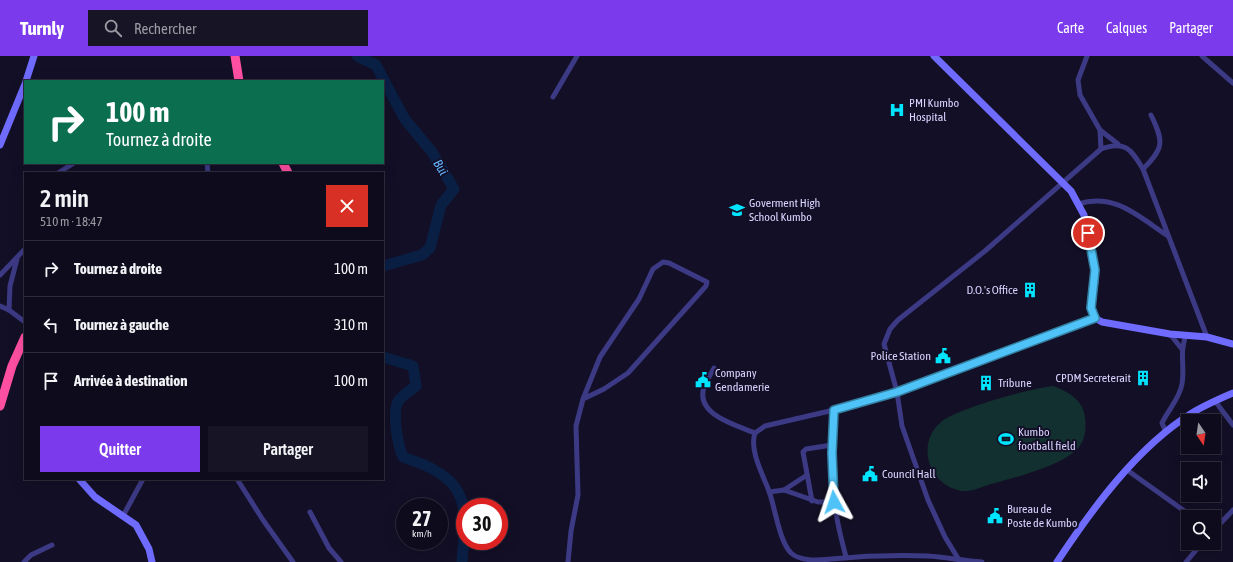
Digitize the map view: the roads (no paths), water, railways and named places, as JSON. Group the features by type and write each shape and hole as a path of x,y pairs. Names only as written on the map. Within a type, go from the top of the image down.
{"highway":[{"path":"235,56 239,80"},
{"path":"0,406 12,366 24,339"}],"street":[{"path":"26,80 34,56"},
{"path":"553,97 577,56"},
{"path":"934,56 1064,182 1078,204 1086,220 1093,258 1095,282 1091,308 1095,318 1102,322 1170,334 1207,337 1233,344"},
{"path":"1087,56 1078,80 1080,95 1100,130 1134,154 1143,169 1207,337"},
{"path":"1202,56 1233,83"},
{"path":"0,145 23,98"},
{"path":"1143,169 1159,149 1161,139 1151,115"},
{"path":"1100,130 1101,149"},
{"path":"959,560 945,537 928,500 902,426 897,392 884,344 890,328 985,251 1101,149 1118,144"},
{"path":"60,172 72,164"},
{"path":"1078,204 1091,200 1107,201 1127,209 1168,236"},
{"path":"0,276 24,250"},
{"path":"9,310 10,286 17,259"},
{"path":"568,562 571,531 578,495 576,426 583,399 600,357 639,299 653,269 658,264 663,262 669,263 707,282 706,286 677,317 638,363 617,382 583,399"},
{"path":"0,306 9,310 24,321"},
{"path":"982,562 930,556 846,557 810,560 798,558 790,553 784,543 756,454 754,442 755,433 765,426 834,410 897,392 1095,318"},
{"path":"1170,334 1181,348"},
{"path":"1166,432 1162,423 1180,393 1182,384 1183,366 1181,348 1186,335"},
{"path":"714,368 704,388 703,399 705,405 719,418 755,433"},
{"path":"1057,562 1103,496 1166,432 1191,413 1233,393"},
{"path":"1215,401 1233,425"},
{"path":"834,410 832,446 834,502 846,557"},
{"path":"812,501 803,452 806,449 832,446"},
{"path":"1127,470 1183,510"},
{"path":"769,492 784,490 807,475"},
{"path":"80,480 95,497 136,525 149,549 152,562"},
{"path":"123,516 142,480"},
{"path":"239,480 263,520 293,562"},
{"path":"784,490 812,501 834,502"},
{"path":"1221,523 1233,510"},
{"path":"310,512 329,548 341,562"},
{"path":"24,562 31,555 52,545"},
{"path":"1186,562 1196,550"}],"waterway":[{"name":"Bui","path":"357,56 376,65 384,80"},
{"name":"Bui","path":"384,80 404,118 432,152 454,189 441,205 430,248 422,255 384,266"},
{"name":"Bui","path":"384,357 413,366 416,386 405,394 399,400 397,405 395,420 399,445 403,457 430,468 447,478 456,488 464,510 465,522 462,562"}],"place":[{"name":"PMI Kumbo Hospital","path":"897,110"},
{"name":"Goverment High School Kumbo","path":"737,210"},
{"name":"D.O.'s Office","path":"1030,290"},
{"name":"Police Station","path":"943,356"},
{"name":"CPDM Secreterait","path":"1143,378"},
{"name":"Company Gendamerie","path":"703,380"},
{"name":"Tribune","path":"986,383"},
{"name":"Kumbo football field","path":"1006,439"},
{"name":"Council Hall","path":"870,474"},
{"name":"Bureau de Poste de Kumbo","path":"995,516"}]}
